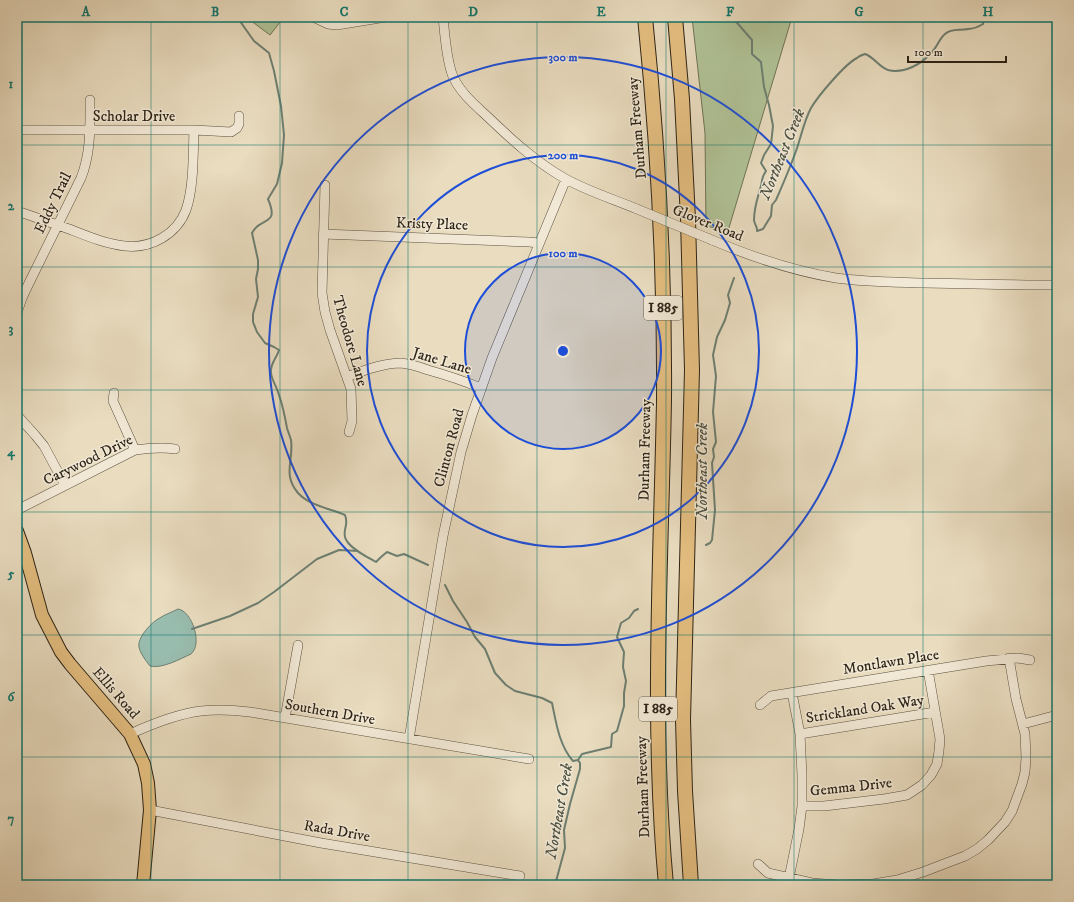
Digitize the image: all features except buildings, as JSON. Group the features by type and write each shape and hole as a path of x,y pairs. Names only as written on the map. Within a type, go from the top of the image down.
{"highway":[{"name":"Durham Freeway","path":"645,17 658,173 663,288 664,400 660,534 658,720 660,792 666,885"},
{"name":"I 885","path":"675,17 686,159 692,370 683,720 684,791 691,885"}],"main road":[{"name":"Ellis Road","path":"17,531 25,553 42,615 61,652 130,734 144,764 148,783 150,810 143,885"}],"street":[{"path":"312,17 328,24 338,25 386,17"},
{"name":"Glover Road","path":"443,17 450,65 453,75 460,88 469,99 522,148 539,162 566,179 747,254 783,266 819,274 849,279 895,282 1057,286"},
{"name":"Eddy Trail","path":"17,312 30,281 85,168 90,130 90,100"},
{"name":"Scholar Drive","path":"17,130 194,130 231,132 237,128 239,124 239,116"},
{"path":"17,211 107,242 125,246 139,246 151,243 164,237 172,231 186,209 189,200 192,177 194,130"},
{"name":"Clinton Road","path":"409,739 443,536 461,452 492,358 566,179"},
{"name":"Theodore Lane","path":"325,185 322,293 330,330 351,389 352,421 349,432"},
{"name":"Kristy Place","path":"323,234 539,243"},
{"name":"Jane Lane","path":"347,377 376,367 400,363 417,366 481,388"},
{"path":"114,393 113,401 135,450"},
{"path":"17,416 44,446 65,486"},
{"name":"Carywood Drive","path":"17,510 135,450 150,447 174,449"},
{"path":"285,718 298,645"},
{"path":"758,864 768,873 812,883 839,885 888,884 965,856 988,840 997,832 1012,811 1025,772 1025,734 1016,699 1009,658"},
{"name":"Montlawn Place","path":"760,705 771,696 1009,658 1030,660"},
{"name":"Gemma Drive","path":"802,806 824,806 907,795 922,785 931,775 940,752 940,739 928,670"},
{"path":"789,878 802,806 800,734 792,693"},
{"name":"Southern Drive","path":"130,734 171,718 202,711 234,710 529,759"},
{"name":"Strickland Oak Way","path":"800,734 935,712"},
{"path":"1022,724 1057,715"},
{"name":"Rada Drive","path":"150,810 321,843 520,876"}],"shaded area":[{"path":"246,17 284,17 270,35"},
{"path":"692,17 792,17 728,231 706,226 705,133"},
{"path":"178,609 188,615 194,628 196,643 194,649 191,654 171,663 155,667 150,666 143,657 139,647 140,639 148,627 155,621"}],"waterway":[{"path":"237,17 254,41 269,53 281,106 284,135 282,163 277,184 268,199 272,214 268,220 255,228 252,233 258,260 256,279 258,297 253,314 253,322 257,332 265,343 279,350 273,363 271,373 282,403 291,440 292,447 290,473 293,486 298,493 308,501 345,515 345,537 349,544 363,555 376,562 387,552 397,556 404,554 428,565"},
{"name":"Northeast Creek","path":"732,17 752,40 752,54 761,62 764,87 773,126 771,144 761,163 766,171 756,202 754,220 757,231 763,229 771,216 772,205 776,200 789,170 806,118 811,108 825,88 839,73 852,61 865,54 888,70 900,71 912,67 928,56 943,36 948,32 978,27 983,24 984,17"},
{"name":"Northeast Creek","path":"706,545 712,540 715,510 712,463 714,457 713,449 716,442 713,412 716,376 713,355 717,337 725,320 730,303 728,295 734,278"},
{"path":"192,629 230,616 258,603 317,559 339,550 358,551"},
{"path":"445,585 475,637 485,649 495,673 506,685 515,691 542,698 552,703 564,748 573,761 578,760"},
{"name":"Northeast Creek","path":"578,760 582,754 611,747 612,734 617,731 624,706 626,681 623,667 624,652 617,637 621,623 629,618 634,611 638,609"},
{"name":"Northeast Creek","path":"555,885 565,848 564,830 580,769 580,763 578,760"},
{"path":"1050,885 1057,876"}]}
